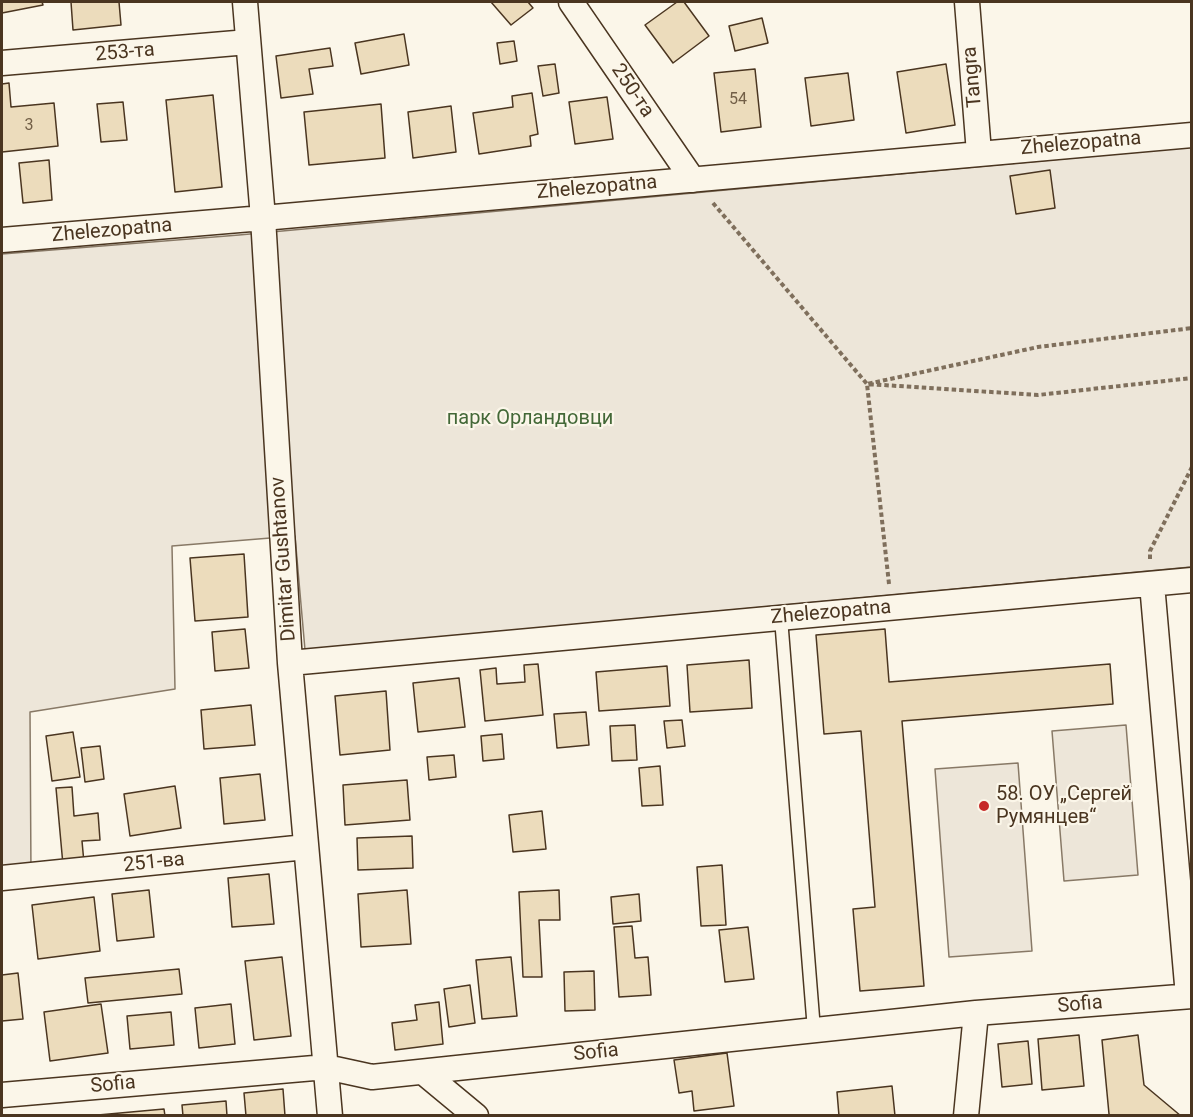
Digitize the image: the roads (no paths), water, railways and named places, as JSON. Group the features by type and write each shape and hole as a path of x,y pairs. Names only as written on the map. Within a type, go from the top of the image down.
{"street":[{"name":"Dimitar Gushtanov","path":"244,2 263,218 290,663 330,1116"},
{"name":"250-та","path":"571,2 693,180"},
{"name":"Tangra","path":"966,2 979,153"},
{"name":"253-та","path":"2,63 248,42"},
{"name":"Zhelezopatna","path":"2,240 1191,135"},
{"name":"Zhelezopatna","path":"290,663 1191,580"},
{"path":"1152,584 1190,996"},
{"name":"251-ва","path":"2,878 306,847"},
{"name":"Sofia","path":"2,1095 326,1067 372,1077 976,1013 1190,996"},
{"path":"966,1116 976,1013"},
{"path":"423,1072 476,1116"}],"lane":[{"path":"781,618 814,1030"}],"place":[{"name":"58. ОУ „Сергей Румянцев“","path":"984,806"}],"park label":[{"name":"парк Орландовци","path":"530,419"}]}
